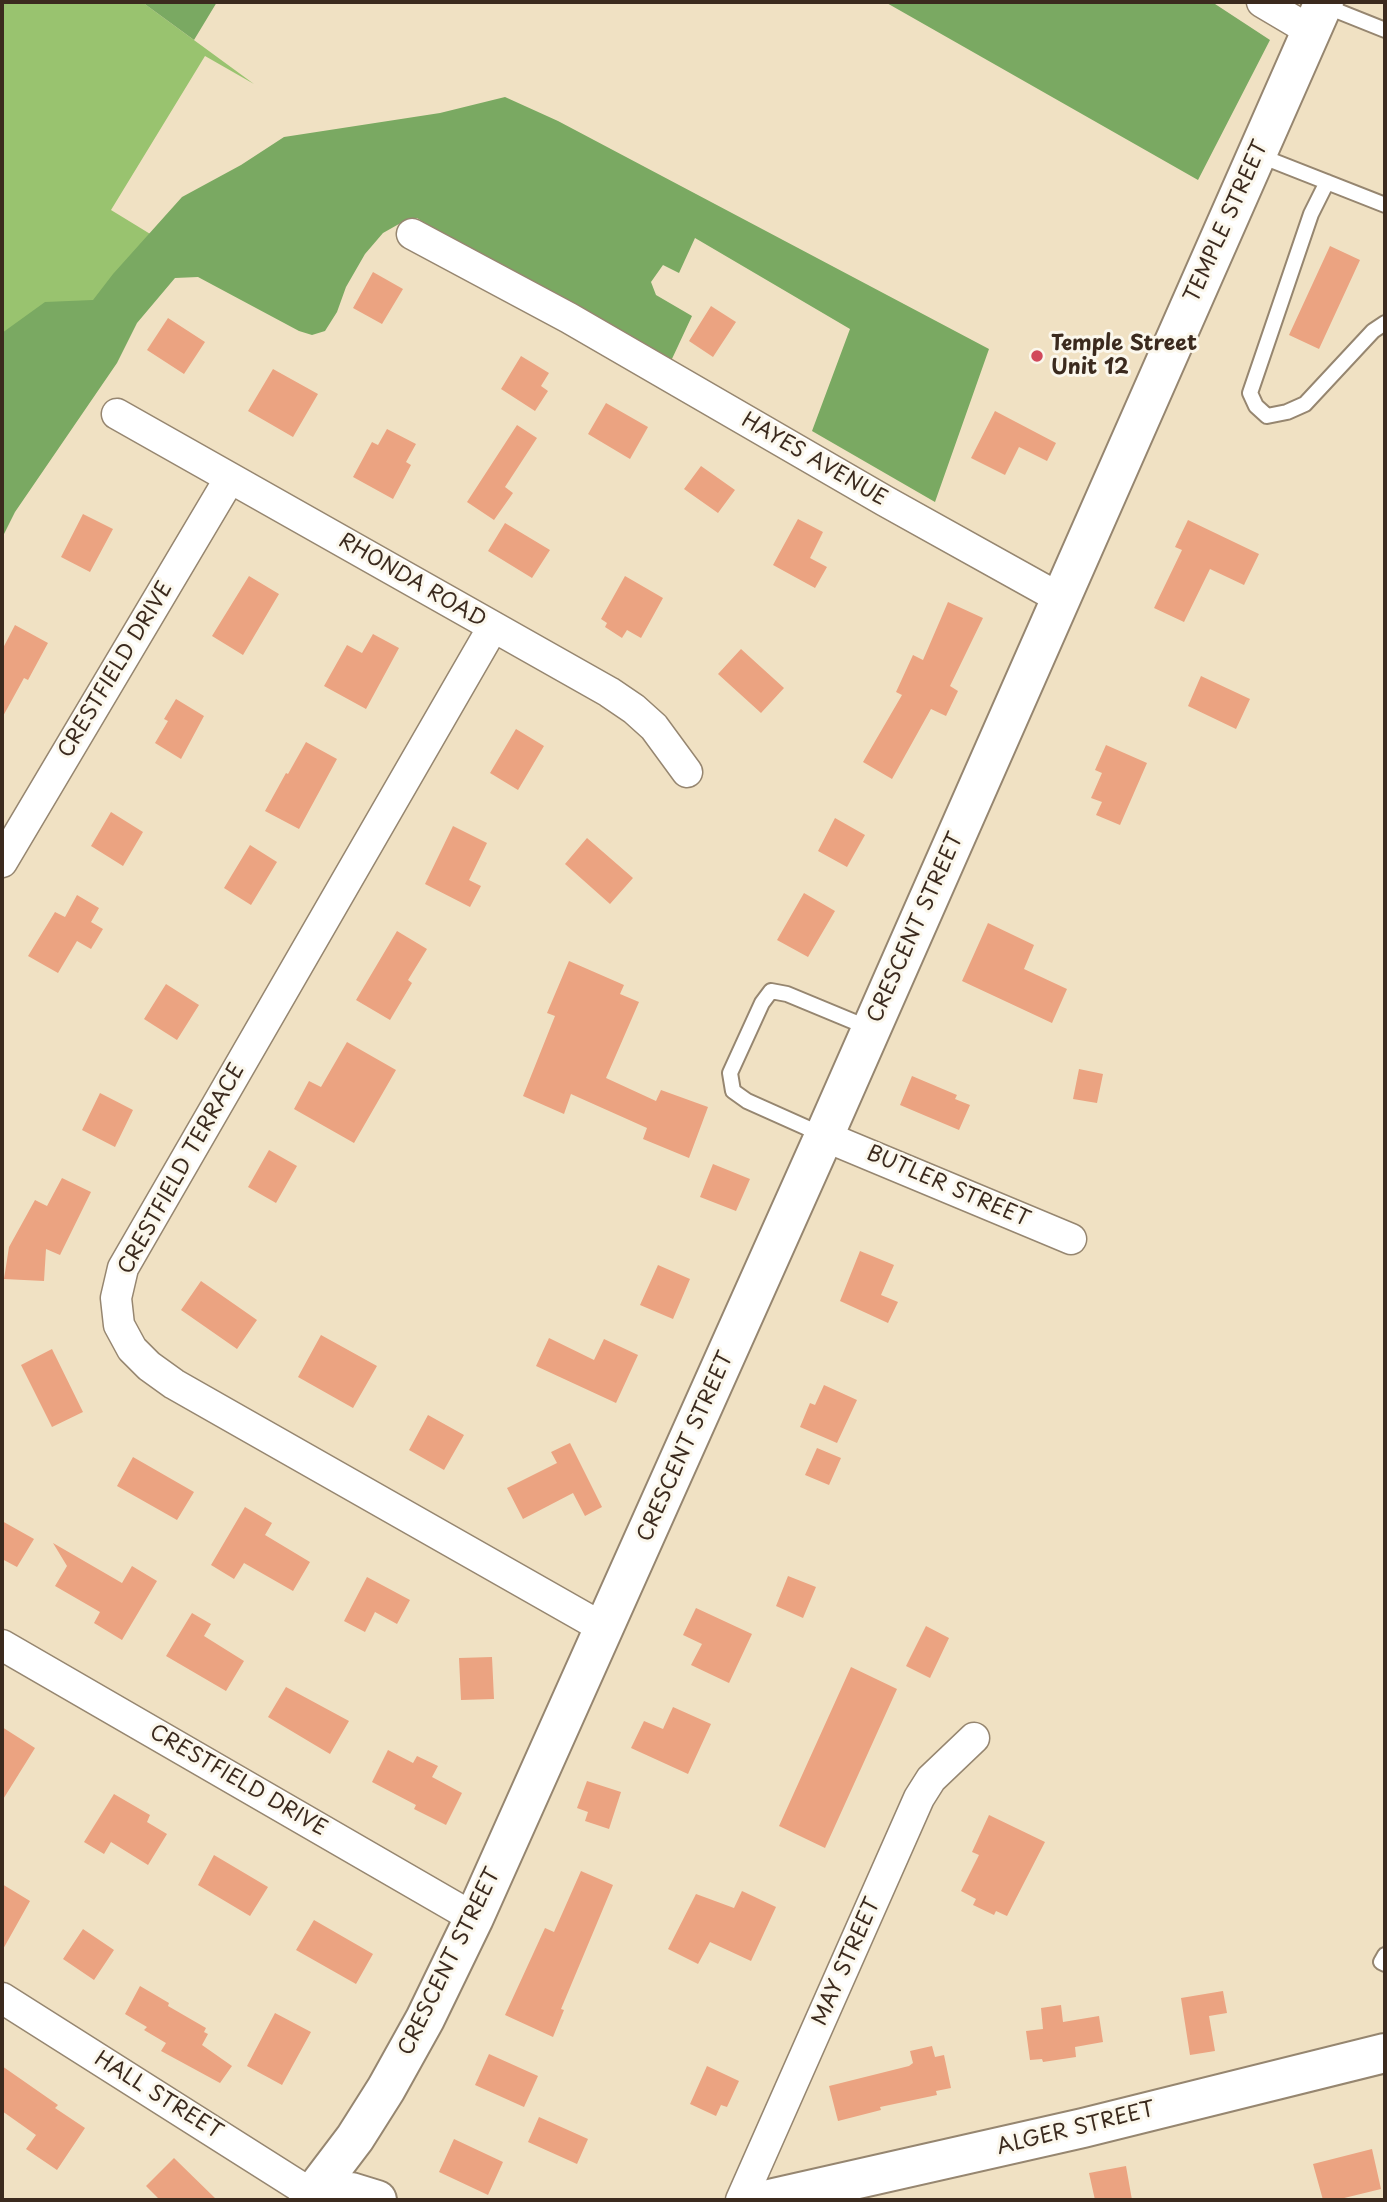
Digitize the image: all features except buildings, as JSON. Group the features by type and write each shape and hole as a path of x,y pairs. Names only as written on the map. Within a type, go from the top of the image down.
{"main road":[{"name":"TEMPLE STREET","path":"1028,674 1319,12"},
{"name":"CRESCENT STREET","path":"314,2199 386,2089 425,2019 474,1918 1028,674"},
{"name":"ALGER STREET","path":"765,2200 1071,2131 1385,2053"},
{"path":"314,2199 351,2192 377,2200"}],"street":[{"path":"1262,2 1319,12"},
{"name":"HAYES AVENUE","path":"412,234 569,318 885,501 1061,599"},
{"name":"RHONDA ROAD","path":"117,414 634,709 654,727 687,772"},
{"name":"CRESTFIELD DRIVE","path":"2,862 230,478"},
{"name":"CRESTFIELD TERRACE","path":"493,627 123,1268 116,1298 119,1325 132,1349 149,1366 174,1384 605,1629"},
{"name":"BUTLER STREET","path":"824,1136 1071,1239"},
{"name":"CRESTFIELD DRIVE","path":"2,1645 474,1918"},
{"name":"MAY STREET","path":"741,2200 919,1798 931,1779 974,1738"},
{"name":"HALL STREET","path":"2,1998 314,2199"}],"lane":[{"path":"1319,12 1385,30"},
{"path":"1257,154 1385,205"},
{"path":"1327,182 1311,214 1250,393 1256,406 1267,416 1287,412 1305,404 1373,331 1385,323"},
{"path":"824,1136 747,1101 733,1091 730,1073 762,1003 771,991 788,994 872,1029"},
{"path":"1385,1955 1381,1962 1385,1964"}],"green space":[{"path":"2,2 142,2 254,84 205,56 111,210 165,243 2,524"},
{"path":"142,2 217,2 194,40"},
{"path":"885,2 1212,2 1270,40 1198,180"},
{"path":"505,97 558,121 989,349 935,502 812,431 850,329 695,238 679,273 663,265 651,282 656,295 692,316 671,361 548,303 417,218 406,220 383,233 365,254 325,331 312,335 299,331 198,277 175,278 137,323 117,363 15,512 2,538 2,333 45,302 93,300 182,197 241,165 284,137 440,113"}],"place":[{"name":"Temple Street Unit 12","path":"1037,356"}]}
